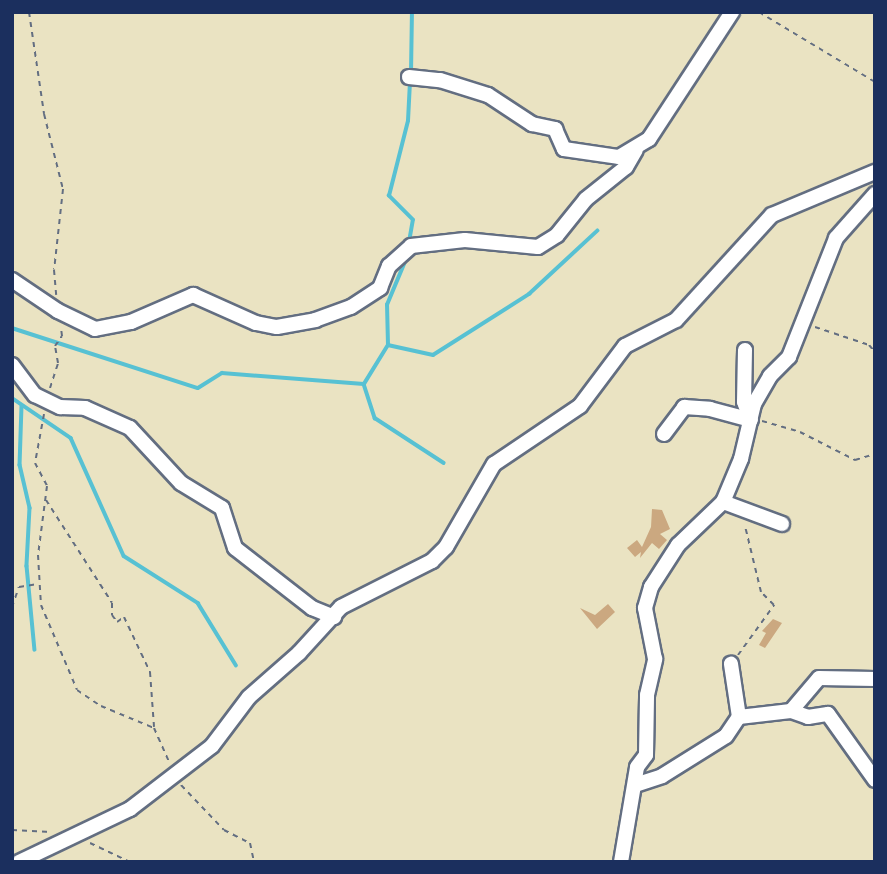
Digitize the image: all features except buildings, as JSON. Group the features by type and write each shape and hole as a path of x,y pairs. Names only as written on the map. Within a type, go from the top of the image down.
{"street":[{"path":"12,279 57,309 95,329 131,322 193,295 256,323 276,327 315,320 351,307 380,288 390,266 411,246 465,240 538,247 557,235 586,199 626,167 636,150 667,114 732,12"},
{"path":"409,77 440,80 488,95 532,124 555,129 564,149 619,157 636,150"},
{"path":"19,862 130,809 212,746 249,697 334,617 341,607 432,561 446,547 494,464 580,406 625,346 676,320 772,215 875,172"},
{"path":"621,862 638,767 646,755 647,695 655,659 646,608 651,587 678,545 723,502 754,404 770,376 789,357 836,238 875,194"},
{"path":"745,350 744,402 751,420"},
{"path":"12,365 34,395 60,407 85,408 130,428 181,483 222,509 235,548 312,608 334,617"},
{"path":"664,434 684,407 751,420"},
{"path":"723,502 743,512 782,524"},
{"path":"635,785 662,776 726,736 739,716 731,664"},
{"path":"791,711 820,678 875,679"},
{"path":"739,716 791,711 808,716 828,714 875,780"}],"path":[{"path":"29,12 44,114 63,189 54,270 62,336 55,346 58,363 46,400 35,463 47,486 38,555 41,605 77,690 101,706"},
{"path":"759,12 819,53 875,82"},
{"path":"804,324 870,345 875,352"},
{"path":"751,420 778,423 855,460 875,454"},
{"path":"46,500 112,603 112,615 117,622 124,617 150,672 154,728"},
{"path":"731,664 774,605 761,592 755,576 743,512"},
{"path":"12,607 19,587 40,584"},
{"path":"12,830 73,836 130,862"}],"waterway":[{"path":"411,73 412,12"},
{"path":"409,242 413,220 389,196 408,121 410,81"},
{"path":"364,384 388,345 433,355 529,294 597,231"},
{"path":"388,345 387,305 407,257"},
{"path":"12,328 198,388 222,373 364,384 375,418 444,463"},
{"path":"12,398 71,438 124,556 198,603 236,665"},
{"path":"22,406 20,465 30,508 27,566 35,650"}]}
